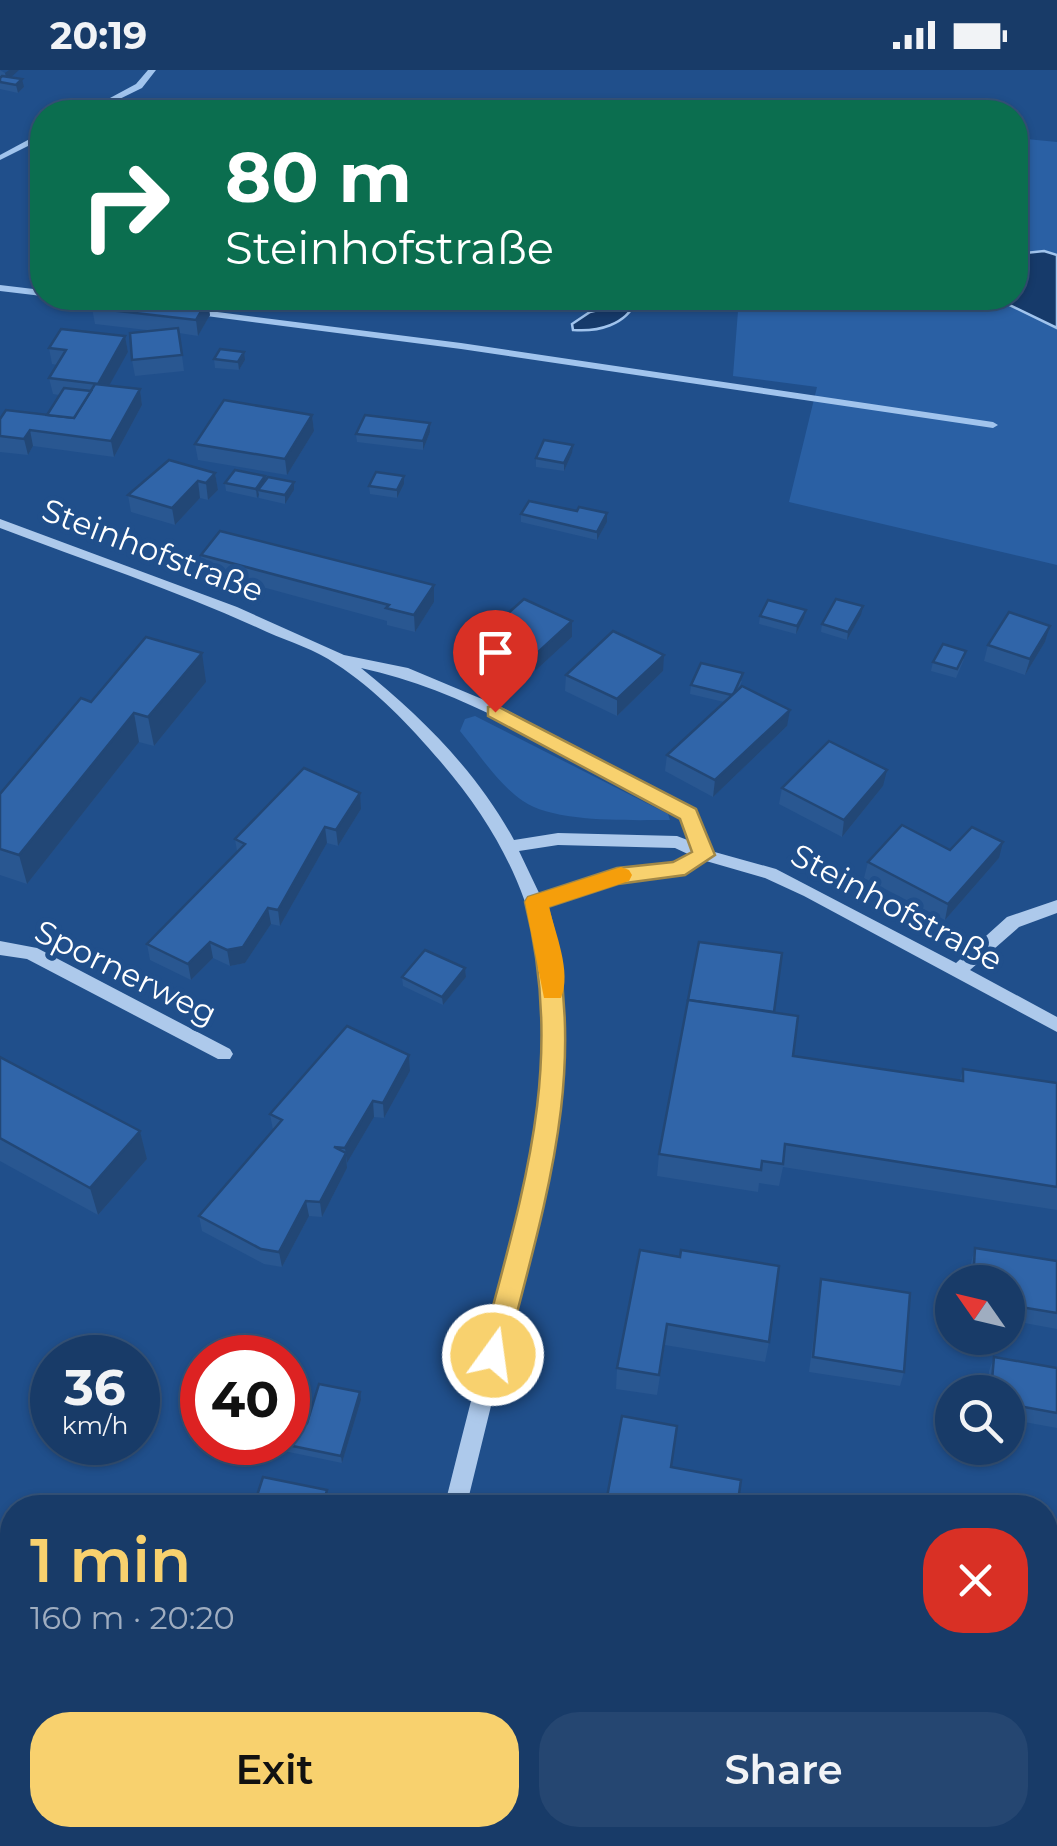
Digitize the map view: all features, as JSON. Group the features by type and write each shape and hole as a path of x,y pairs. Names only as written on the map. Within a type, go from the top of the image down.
{"street":[{"name":"Steinhofstraße","path":"0,524 232,610 340,659 403,672 477,704 688,815 704,855"},
{"name":"Steinhofstraße","path":"340,659 441,747 485,802 536,902 550,953 556,1042 540,1170 458,1495"},
{"name":"Steinhofstraße","path":"510,847 558,839 677,842 704,855 770,873 1057,1026"},
{"path":"536,902 617,876 677,869 704,855"},
{"path":"957,972 1013,922 1057,906"},
{"name":"Spornerweg","path":"0,948 31,953 224,1054"}],"shaded area":[{"path":"1028,139 1057,142 1057,255 1028,253"},
{"path":"1028,253 1057,255 1057,328 1020,310 1028,310"},
{"path":"630,310 610,325 573,330 572,324 590,312"},
{"path":"738,310 1020,310 1057,328 1057,565 789,502 817,387 733,376"},
{"path":"475,716 668,814 670,820 573,817 523,801 497,777 460,731 465,719"}],"building":[{"path":"2,76 22,79 16,85 0,82"},
{"path":"109,310 202,310 196,320"},
{"path":"178,328 182,355 132,360 130,333"},
{"path":"61,329 125,336 98,384 49,378 66,350 49,348"},
{"path":"220,349 244,352 238,362 214,359"},
{"path":"95,384 140,389 111,441 30,430 24,439 0,436 0,419 6,410 74,418"},
{"path":"64,388 91,391 74,418 47,415"},
{"path":"224,400 312,415 285,459 195,444"},
{"path":"365,415 430,423 423,441 356,434"},
{"path":"544,440 573,445 564,463 536,458"},
{"path":"169,460 215,473 206,483 198,481 172,508 128,495"},
{"path":"235,470 265,476 256,489 225,483"},
{"path":"376,472 404,476 397,490 369,486"},
{"path":"268,477 294,482 285,495 258,490"},
{"path":"529,501 607,513 597,532 521,514"},
{"path":"220,531 434,585 414,615 386,608 389,605 201,555"},
{"path":"524,599 572,621 535,655 487,632"},
{"path":"836,599 863,606 848,632 822,624"},
{"path":"768,600 806,610 797,626 760,616"},
{"path":"1009,612 1050,626 1030,659 988,645"},
{"path":"613,631 664,655 617,699 566,675"},
{"path":"146,637 202,653 148,717 134,713 19,855 0,849 0,794 81,698 91,702"},
{"path":"943,644 966,651 957,669 933,662"},
{"path":"701,663 743,673 734,693 691,685"},
{"path":"742,686 790,710 715,780 667,755"},
{"path":"829,741 887,770 844,820 782,788"},
{"path":"304,768 360,793 336,830 325,827 278,910 268,908 243,947 227,950 210,942 188,964 147,944 245,844 235,839"},
{"path":"902,825 950,850 972,827 1003,842 948,904 868,862"},
{"path":"699,942 782,953 774,1012 688,1000"},
{"path":"425,950 465,968 442,997 402,977"},
{"path":"688,1000 798,1016 793,1056 963,1081 963,1069 1057,1083 1057,1187 785,1144 783,1164 762,1161 761,1170 659,1154"},
{"path":"347,1026 409,1055 383,1103 373,1101 345,1148 334,1147 346,1153 320,1202 306,1201 279,1252 261,1249 199,1216 282,1120 270,1114"},
{"path":"0,1057 140,1131 90,1188 0,1138"},
{"path":"975,1248 1057,1261 1057,1313 1025,1308 1025,1265 974,1265"},
{"path":"640,1250 680,1257 681,1250 779,1266 769,1342 667,1324 659,1375 617,1368"},
{"path":"821,1279 910,1293 904,1372 813,1357"},
{"path":"994,1357 1057,1368 1057,1413 1025,1407 1025,1375 992,1375"},
{"path":"319,1384 360,1392 341,1456 310,1450 310,1413"},
{"path":"622,1416 677,1426 671,1467 741,1480 739,1495 607,1495"},
{"path":"263,1477 327,1490 326,1495 257,1495"}],"waterway":[{"path":"112,100 139,86 152,70"},
{"path":"0,158 30,142"},
{"path":"0,288 30,292"},
{"path":"194,312 461,346 993,425"}],"slow traffic":[{"path":"552,992 550,953 536,902 621,875"}],"route":[{"path":"493,1355 540,1170 552,1090 556,1042 550,953 536,902 617,876 677,869 704,855 697,828 688,815 495,712"}]}
